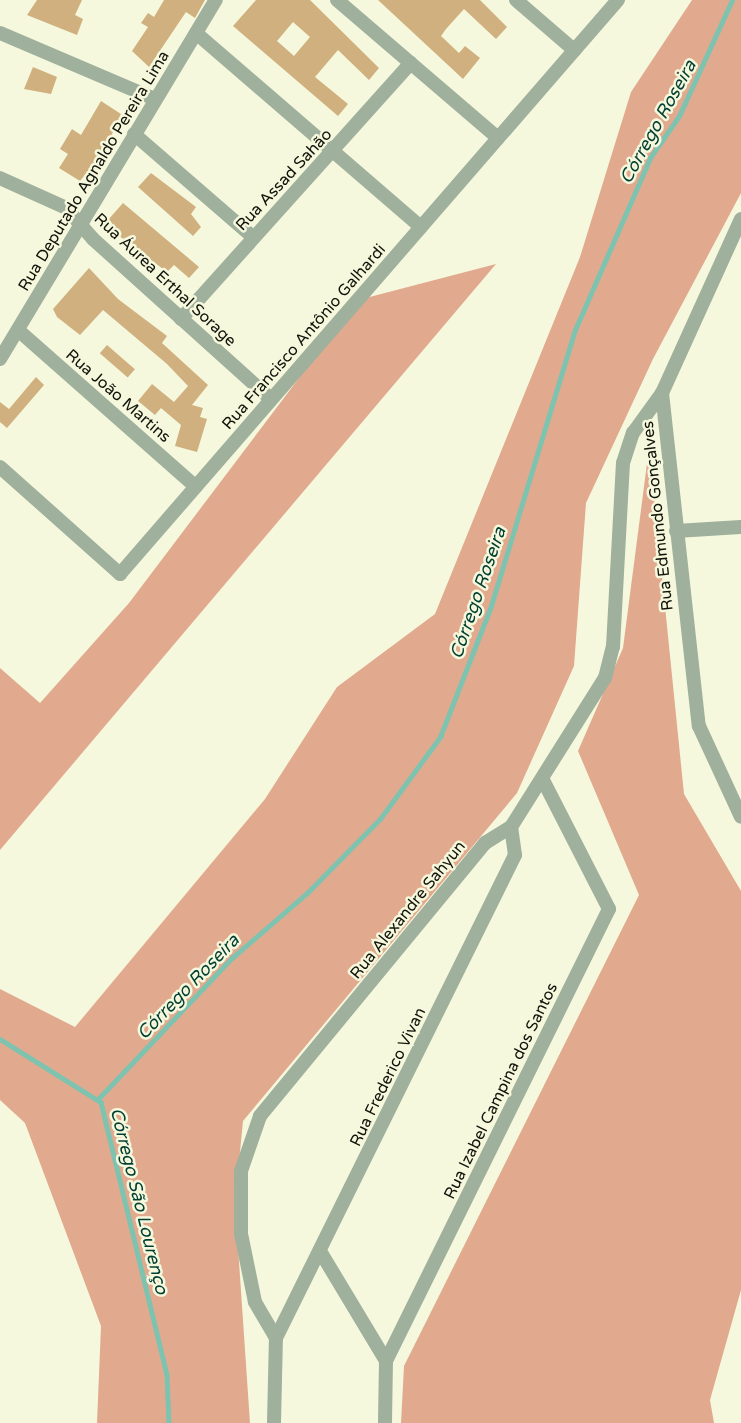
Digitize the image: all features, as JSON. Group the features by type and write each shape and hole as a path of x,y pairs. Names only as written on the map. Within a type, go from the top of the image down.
{"street":[{"name":"Rua Deputado Agnaldo Pereira Lima","path":"0,359 216,0"},
{"path":"338,0 498,138"},
{"path":"516,0 574,50"},
{"name":"Rua Francisco Antônio Galhardi","path":"0,467 120,574 618,0"},
{"path":"0,33 155,99"},
{"path":"196,33 421,227"},
{"name":"Rua Assad Sahão","path":"181,319 411,63"},
{"path":"134,134 253,237"},
{"name":"Rua Áurea Erthal Sorage","path":"0,178 51,198 271,399"},
{"name":"Rua Edmundo Gonçalves","path":"741,219 662,393 675,531 699,726 741,817"},
{"name":"Rua João Martins","path":"18,330 196,487"},
{"name":"Rua Alexandre Sahyun","path":"276,1338 255,1302 241,1234 241,1171 260,1116 485,843 511,827 544,782 605,678 613,647 623,463 633,432 662,393"},
{"path":"675,531 741,527"},
{"name":"Rua Izabel Campina dos Santos","path":"385,1423 386,1361 609,909 544,782"},
{"name":"Rua Frederico Vivan","path":"276,1338 515,855 511,827"},
{"path":"320,1251 386,1361"},
{"path":"274,1423 276,1338"}],"shaded area":[{"path":"692,0 741,0 741,193 653,359 586,503 574,666 517,793 243,1121 235,1203 250,1423 97,1423 101,1326 25,1123 0,1100 0,989 75,1027 265,799 337,687 435,614 580,257 631,92"},
{"path":"496,264 0,850 0,668 40,703 129,603 358,300"},
{"path":"649,448 684,794 741,891 741,1290 710,1400 714,1423 401,1423 404,1366 639,895 578,751 623,648"}],"building":[{"path":"37,0 82,0 75,15 83,19 77,35 27,15"},
{"path":"164,0 205,0 195,18 186,12 149,67 132,51 148,27 141,23 148,13 154,17"},
{"path":"256,0 310,0 379,68 369,80 338,50 315,77 348,104 338,116 233,26","holes":["293,22 310,37 294,56 277,41"]},
{"path":"378,0 480,0 507,27 496,39 464,9 446,29 441,36 459,53 465,46 480,58 463,79"},
{"path":"33,67 57,77 51,94 24,89"},
{"path":"101,101 121,114 105,150 80,181 59,168 68,154 60,149 72,129 81,135"},
{"path":"151,173 196,207 191,214 201,227 193,236 138,187"},
{"path":"123,203 199,267 189,278 174,265 167,272 110,229 114,225 108,220"},
{"path":"89,268 118,299 167,336 162,343 208,385 192,405 203,408 200,417 207,419 197,452 175,446 181,425 161,408 155,415 138,401 152,384 174,402 188,386 167,364 103,310 80,335 57,317 53,309"},
{"path":"107,345 135,369 128,378 100,353"},
{"path":"36,377 44,385 7,428 0,422 0,402 9,409"}],"waterway":[{"name":"Córrego Roseira","path":"98,1099 232,958 306,894 380,819 440,737 491,606 575,330 650,158 679,116 732,0"},
{"name":"Córrego São Lourenço","path":"0,1039 101,1102 167,1374 169,1423"}]}
